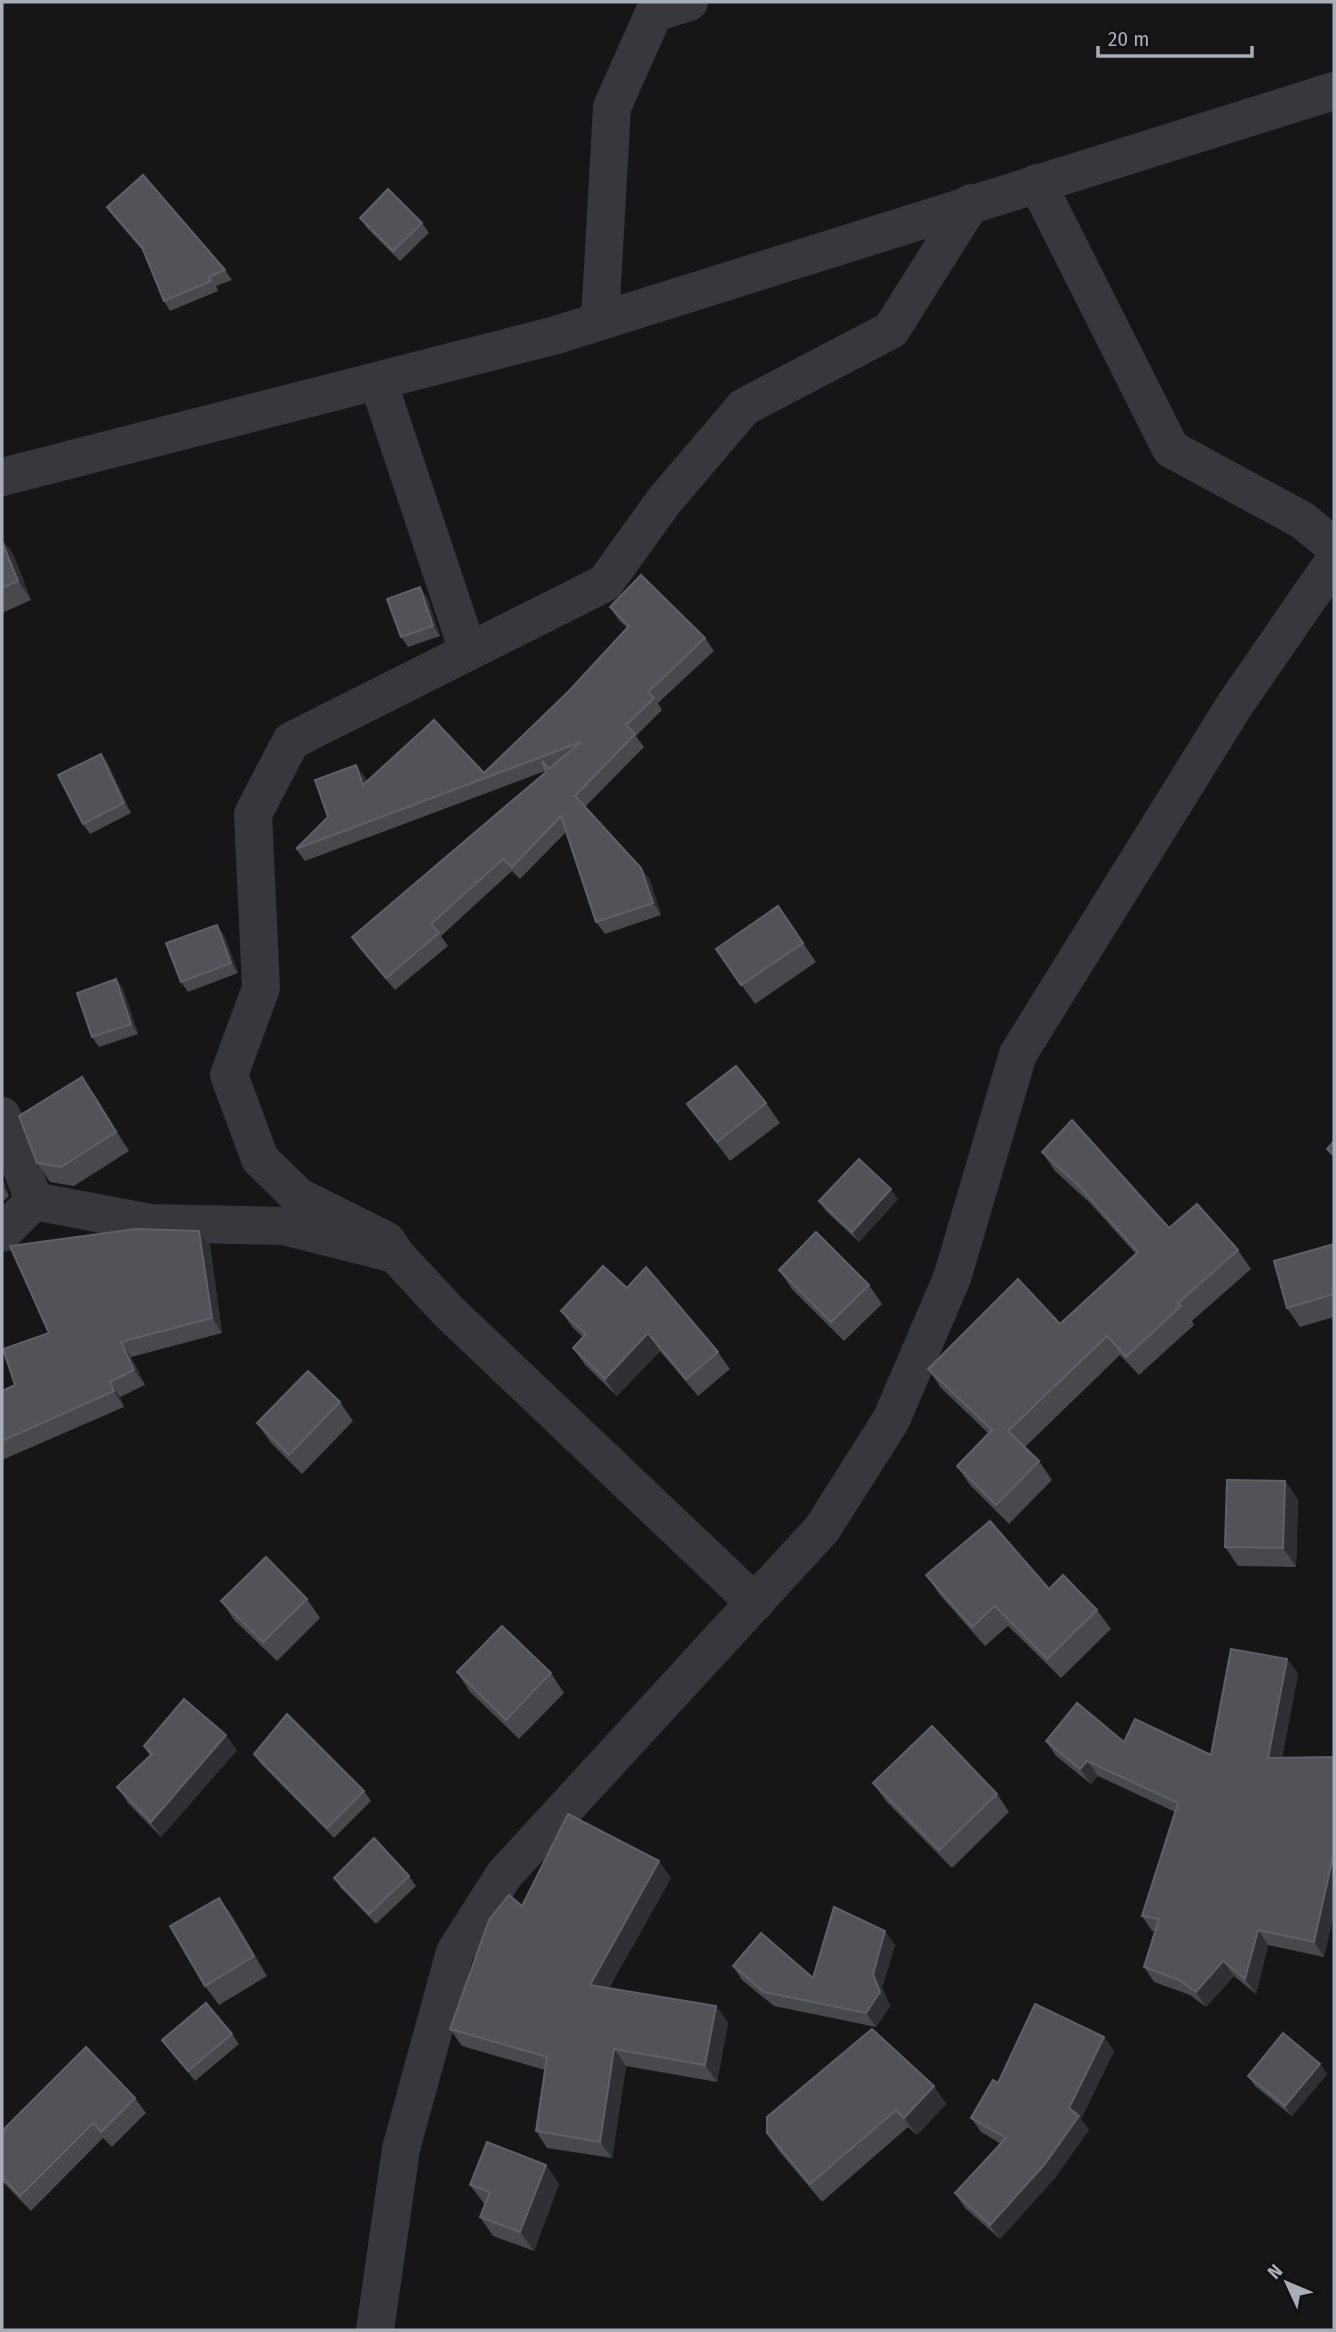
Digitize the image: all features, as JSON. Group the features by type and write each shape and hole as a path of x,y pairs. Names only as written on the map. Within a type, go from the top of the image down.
{"street":[{"path":"600,320 612,107 654,13 689,2"},
{"path":"2,477 377,381 600,320 1334,91"},
{"path":"1037,183 1171,449 1302,520 1334,546"},
{"path":"755,1603 449,1312 395,1254 387,1241 299,1197 260,1159 229,1074 261,988 253,814 291,741 604,583 664,501 744,407 891,330 971,203"},
{"path":"377,381 468,651"},
{"path":"375,2330 401,2149 455,1952 504,1875 822,1529 891,1420 952,1278 1018,1054 1234,706 1334,561"},
{"path":"2,1116 34,1201"},
{"path":"34,1201 150,1223 284,1226 395,1254"},
{"path":"2,1233 34,1201"}],"building":[{"path":"143,175 225,270 209,277 211,281 164,301 142,247 107,207"},
{"path":"388,189 422,223 393,251 360,218"},
{"path":"2,542 18,581 2,588"},
{"path":"641,575 705,638 648,692 654,698 626,725 635,734 575,796 641,868 653,903 596,922 561,816 512,867 503,859 431,924 439,933 386,978 352,937 546,772 542,761 549,769 581,742 296,849 328,817 315,780 356,765 363,785 434,720 484,773 569,691 629,626 610,607"},
{"path":"420,587 433,626 401,637 387,599"},
{"path":"101,754 124,803 83,824 58,775"},
{"path":"778,906 803,943 741,985 716,949"},
{"path":"217,925 231,963 181,982 166,943"},
{"path":"116,979 131,1024 92,1037 77,993"},
{"path":"736,1066 766,1103 717,1142 687,1104"},
{"path":"82,1077 116,1132 61,1167 37,1163 19,1116"},
{"path":"1072,1120 1169,1228 1197,1204 1238,1250 1178,1303 1181,1306 1126,1357 1107,1336 1008,1431 1039,1461 996,1505 957,1466 992,1430 928,1369 1018,1279 1060,1324 1138,1252 1078,1185 1042,1152"},
{"path":"1334,1141 1334,1156 1327,1149"},
{"path":"859,1159 891,1189 852,1232 819,1201"},
{"path":"136,1229 199,1231 212,1318 121,1342 134,1370 110,1382 114,1391 2,1441 2,1391 15,1385 3,1349 49,1333 10,1246"},
{"path":"816,1232 869,1285 831,1322 779,1270"},
{"path":"1334,1244 1334,1294 1287,1308 1274,1261"},
{"path":"603,1266 627,1288 646,1267 718,1352 686,1379 648,1333 605,1379 573,1348 586,1334 561,1311"},
{"path":"308,1371 340,1402 289,1455 257,1423"},
{"path":"1227,1480 1285,1481 1283,1548 1225,1547"},
{"path":"990,1521 1049,1589 1063,1575 1097,1610 1047,1659 995,1606 972,1627 926,1575"},
{"path":"266,1557 307,1599 263,1642 221,1601"},
{"path":"502,1626 551,1673 506,1720 457,1672"},
{"path":"1231,1649 1287,1659 1268,1758 1334,1757 1334,1852 1314,1942 1258,1930 1245,1979 1223,1961 1196,1992 1179,1980 1144,1967 1159,1919 1142,1916 1178,1803 1087,1761 1080,1769 1046,1741 1077,1703 1124,1742 1135,1719 1211,1755"},
{"path":"184,1699 226,1735 151,1822 117,1787 152,1754 144,1746"},
{"path":"287,1714 364,1791 327,1828 254,1754"},
{"path":"932,1726 997,1794 939,1850 873,1783"},
{"path":"568,1814 659,1861 590,1985 716,2006 705,2065 614,2049 600,2142 536,2131 547,2057 450,2029 489,1920 509,1895 522,1906"},
{"path":"374,1838 409,1876 369,1914 334,1878"},
{"path":"219,1898 254,1956 205,1986 170,1926"},
{"path":"834,1907 885,1931 873,1974 880,1992 866,2013 764,1992 733,1966 761,1933 813,1978"},
{"path":"206,2003 232,2034 188,2071 162,2040"},
{"path":"1035,2004 1104,2037 1069,2108 1079,2116 1044,2165 990,2225 955,2193 1006,2138 971,2118 993,2080 998,2083"},
{"path":"872,2029 934,2086 904,2118 896,2110 810,2184 767,2133 767,2117"},
{"path":"1283,2033 1320,2064 1285,2106 1248,2076"},
{"path":"86,2047 135,2098 101,2132 93,2123 20,2196 2,2177 2,2131"},
{"path":"487,2142 546,2165 520,2232 480,2217 490,2192 470,2185"}]}
